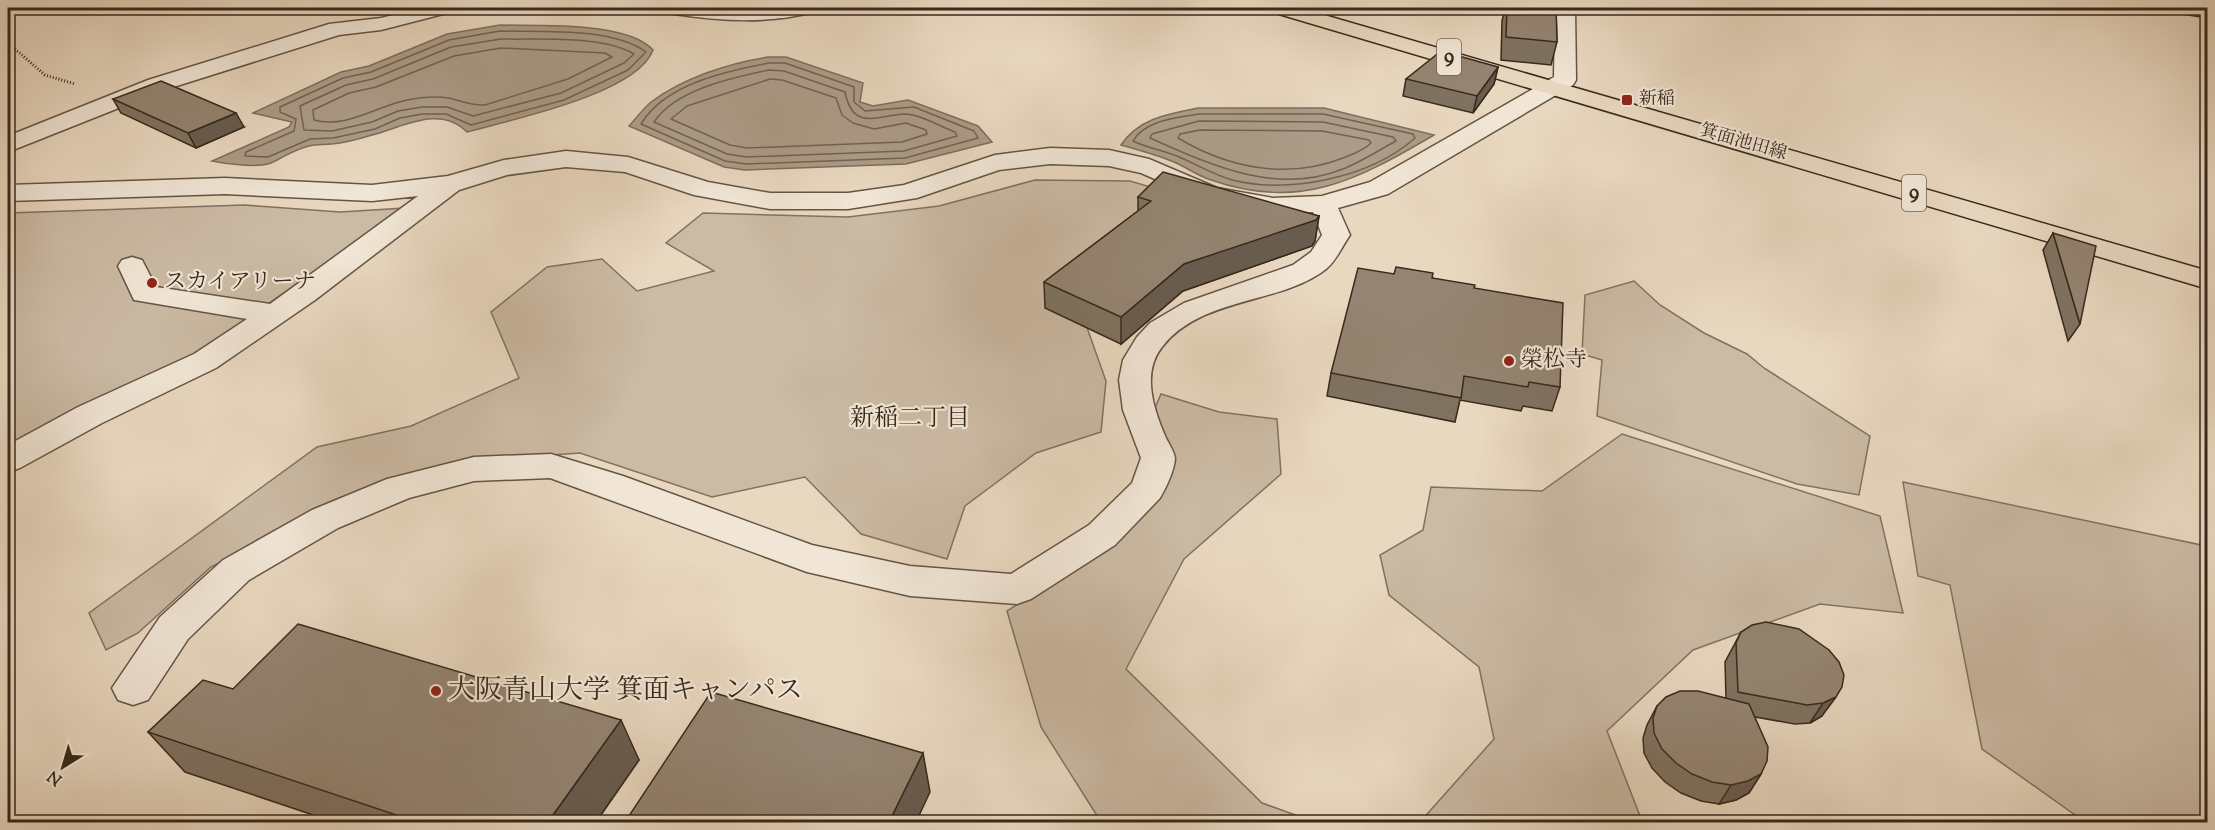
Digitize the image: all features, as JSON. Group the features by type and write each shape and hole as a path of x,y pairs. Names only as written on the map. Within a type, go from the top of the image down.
{"main road":[{"name":"箕面池田線","path":"1279,8 2208,280"}],"street":[{"path":"8,145 156,85 337,29 381,24 444,8"},
{"path":"674,8 715,15 747,16 807,8"},
{"path":"8,193 225,186 372,193 450,184 504,168 566,159 628,165 702,189 770,201 848,201 908,192 995,163 1050,156 1109,158 1149,167 1210,195 1263,204 1323,204 1379,188 1565,80 1565,8"},
{"path":"8,460 90,415 205,362 275,314 450,184"},
{"path":"133,688 174,628 236,570 325,519 399,488 474,470 551,466 611,485 807,558 910,581 1017,589 1102,535 1148,489 1158,458 1141,417 1135,379 1144,350 1165,325 1211,301 1281,279 1318,261 1336,235 1323,204"},
{"path":"131,256 144,294 275,314"}],"shaded area":[{"path":"1035,180 1130,181 1195,200 1080,308 1106,381 1101,432 1036,453 965,506 947,559 861,534 805,477 712,497 580,453 451,462 294,526 211,567 138,633 106,650 89,613 317,447 411,426 519,378 491,312 547,267 602,259 637,291 714,271 666,243 703,213 848,217 939,206"},
{"name":"スカイアリーナ","path":"244,205 340,212 406,208 196,354 8,446 8,213"},
{"path":"1634,281 1660,305 1704,333 1747,354 1764,368 1870,436 1859,495 1797,484 1597,416 1602,360 1582,354 1585,295"},
{"path":"1161,394 1219,412 1277,419 1281,474 1184,559 1126,669 1262,803 1315,822 1101,822 1041,727 1007,611 1113,542 1158,493 1152,415"},
{"path":"1622,434 1880,516 1903,613 1820,604 1693,650 1607,731 1640,816 1637,822 1420,822 1494,739 1479,667 1389,595 1380,555 1423,530 1431,487 1542,491"},
{"path":"1903,482 2201,545 2208,569 2207,822 2085,822 1982,749 1950,585 1918,576"}],"water":[{"path":"500,25 581,27 603,30 624,34 641,41 653,50 642,66 623,80 598,92 541,112 467,132 445,120 420,120 347,142 304,147 271,163 242,165 212,161 289,127 292,122 253,113 341,72 369,66 447,34"},
{"path":"768,57 786,57 863,83 860,102 873,106 908,100 978,126 992,142 906,164 745,170 724,167 629,126 651,102 677,86 722,68"},
{"path":"1198,108 1324,108 1434,135 1353,177 1327,186 1301,191 1273,192 1243,189 1211,180 1168,159 1121,145 1128,136 1145,123 1165,115"}],"building":[{"path":"1507,8 1556,8 1557,42 1506,37"},
{"path":"1441,51 1498,67 1477,96 1406,79"},
{"path":"161,81 236,113 188,133 113,99"},
{"path":"1163,172 1319,216 1316,220 1184,264 1121,317 1044,282 1151,201 1138,197"},
{"path":"2053,233 2096,246 2080,324"},
{"path":"1396,267 1433,273 1432,278 1475,285 1474,288 1563,303 1560,387 1529,382 1528,387 1464,376 1461,398 1331,373 1358,268 1394,274"},
{"path":"1766,622 1799,629 1829,650 1839,662 1844,675 1842,687 1836,697 1823,703 1807,705 1738,692 1736,643 1741,632 1752,625"},
{"path":"298,624 621,720 548,822 417,822 148,732 203,680 233,689"},
{"path":"1680,691 1698,691 1749,704 1768,747 1767,761 1761,774 1748,781 1731,785 1712,782 1692,774 1662,749 1654,733 1653,718 1657,706 1666,697"},
{"path":"711,692 923,753 889,822 625,822"}],"place":[{"name":"新稲","path":"1627,100"},
{"name":"スカイアリーナ","path":"152,283"},
{"name":"榮松寺","path":"1509,361"},
{"name":"大阪青山大学 箕面キャンパス","path":"436,691"}],"district":[{"name":"新稲二丁目","path":"910,419"}]}
